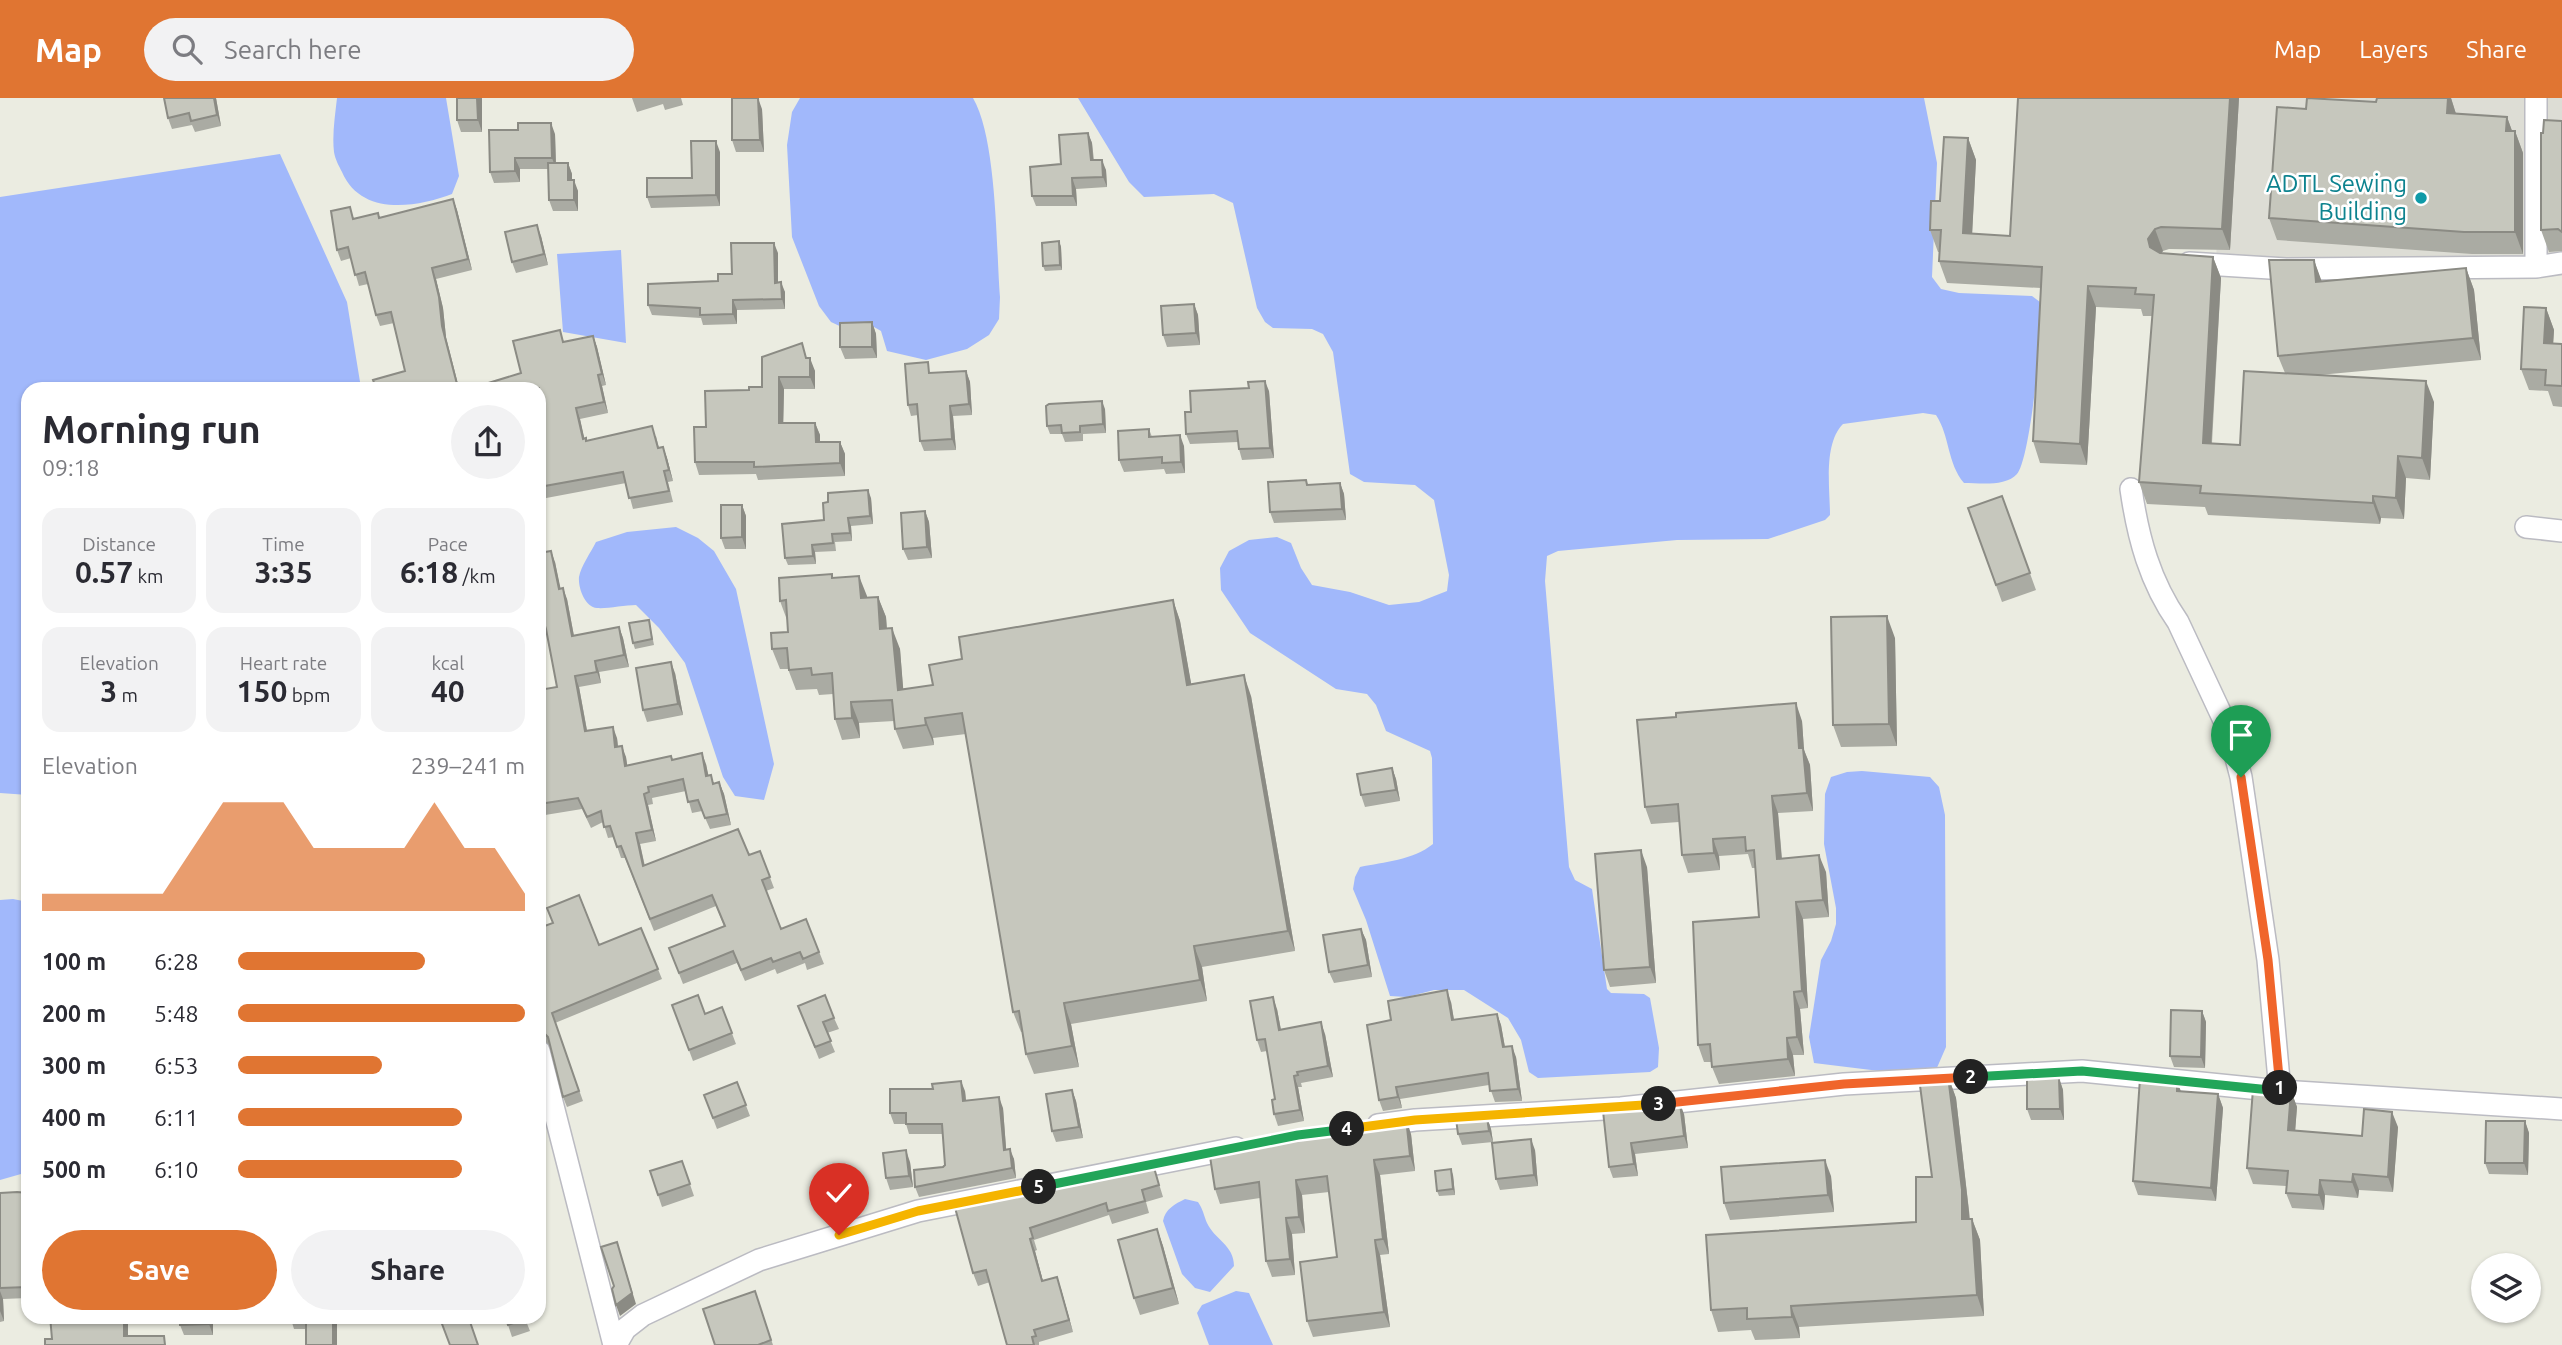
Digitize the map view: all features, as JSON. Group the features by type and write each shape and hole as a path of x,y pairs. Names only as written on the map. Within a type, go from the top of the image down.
{"street":[{"path":"2536,98 2536,267"},
{"path":"2169,262 2286,268 2536,267 2562,262"},
{"path":"2132,489 2140,542 2150,572 2167,607 2178,622 2229,731 2241,777 2268,960 2280,1091"},
{"path":"2526,527 2562,531"},
{"path":"1363,1126 1415,1120 1620,1108 1844,1084 2082,1071 2280,1091 2562,1109"},
{"path":"546,1078 615,1345"},
{"path":"615,1345 625,1329 643,1315 759,1260 918,1211 1261,1142"}],"shaded area":[{"path":"2225,98 2562,98 2562,263 2530,279 2341,260 2216,259"}],"water":[{"path":"337,98 446,98 459,176 452,194 406,205 375,202 362,196 351,186 335,155 333,146"},
{"path":"800,98 973,98 987,139 996,223 999,319 989,335 967,349 926,360 887,351 881,331 874,327 846,329 831,322 819,306 792,237 787,145 792,112"},
{"path":"1078,98 1924,98 1937,163 1932,277 1941,289 1959,293 2032,296 2040,302 2035,391 2027,445 2017,474 1999,483 1964,483 1954,467 1941,423 1936,415 1923,413 1843,424 1830,455 1830,515 1825,520 1768,539 1677,540 1558,551 1547,556 1545,581 1569,867 1575,880 1592,889 1607,989 1611,993 1644,994 1650,998 1659,1048 1658,1067 1650,1072 1538,1078 1529,1072 1521,1040 1508,1018 1464,990 1434,990 1407,997 1390,996 1366,920 1353,889 1360,867 1407,857 1433,844 1430,751 1386,731 1376,705 1367,694 1336,689 1250,633 1221,590 1220,568 1229,551 1249,540 1277,537 1291,543 1301,568 1312,585 1350,592 1389,605 1419,602 1447,591 1449,575 1434,500 1415,485 1364,482 1350,474 1333,352 1323,334 1312,329 1273,328 1265,322 1257,308 1233,203 1214,194 1144,197 1129,182"},
{"path":"280,154 347,302 360,382 21,382 21,794 0,793 0,197"},
{"path":"621,250 626,343 563,332 557,254"},
{"path":"676,527 698,538 714,551 736,589 774,764 764,800 735,796 723,777 685,663 659,628 636,605 593,607 581,591 580,573 596,542 627,532"},
{"path":"1862,771 1930,777 1939,787 1945,815 1946,1047 1936,1070 1904,1074 1814,1063 1809,1037 1821,960 1836,924 1836,908 1824,844 1825,794 1831,777"},
{"path":"0,900 21,901 21,1174 0,1180"},
{"path":"1185,1199 1198,1202 1210,1229 1228,1248 1233,1259 1234,1266 1210,1292 1195,1288 1182,1274 1163,1221 1168,1210"},
{"path":"1236,1291 1249,1293 1273,1345 1209,1345 1197,1313 1202,1305"}],"building":[{"path":"164,98 214,98 217,115 191,121 189,113 168,118"},
{"path":"457,98 477,98 478,120 457,120"},
{"path":"732,98 758,98 760,140 732,140"},
{"path":"2018,98 2230,98 2222,229 2161,227 2155,229 2148,239 2150,247 2160,253 2213,257 2203,443 2240,445 2244,371 2426,381 2422,458 2398,456 2396,498 2373,496 2373,503 2200,493 2201,486 2139,482 2154,295 2135,294 2136,288 2088,286 2080,444 2033,441 2042,267 1939,261 1941,230 1930,230 1931,201 1940,201 1944,137 1968,138 1963,233 2010,236"},
{"name":"ADTL Sewing Building","path":"2307,98 2376,102 2377,98 2448,98 2447,113 2507,117 2506,131 2515,131 2515,232 2464,232 2269,218 2277,107 2306,109"},
{"path":"2544,120 2562,121 2562,232 2558,229 2541,230 2541,133"},
{"path":"518,123 551,123 552,158 515,158 515,171 490,172 489,130 518,130"},
{"path":"1088,133 1091,160 1102,160 1103,177 1072,178 1073,196 1032,196 1030,167 1061,164 1059,135"},
{"path":"691,141 716,141 716,195 647,197 647,178 692,178"},
{"path":"548,163 568,163 568,180 574,180 574,200 549,200"},
{"path":"453,199 468,259 432,268 442,326 456,382 374,382 373,380 405,371 391,312 376,315 365,272 355,275 348,247 337,250 331,211 350,207 353,219 378,213 379,218"},
{"path":"537,225 544,254 512,262 505,232"},
{"path":"1059,241 1060,265 1043,266 1042,243"},
{"path":"731,243 774,243 775,283 781,282 782,299 733,300 733,314 700,315 700,308 648,305 648,284 718,281 718,274 732,274"},
{"path":"2269,260 2314,260 2316,282 2466,268 2473,338 2278,356"},
{"path":"1194,304 1196,333 1163,335 1161,306"},
{"path":"2524,307 2546,308 2544,343 2562,344 2562,386 2545,385 2546,370 2521,369"},
{"path":"872,322 872,347 840,347 840,323"},
{"path":"560,330 563,342 593,336 602,374 598,375 604,402 576,408 583,439 586,438 586,441 652,426 658,448 663,447 669,470 664,471 669,491 629,498 623,472 546,486 546,382 492,382 521,373 513,341"},
{"path":"802,343 806,358 810,358 810,377 779,377 779,423 815,423 816,442 840,442 840,463 754,467 754,462 695,462 694,427 706,427 705,391 762,387 762,357"},
{"path":"928,362 929,373 966,371 969,404 950,406 952,439 920,441 917,404 908,405 905,364"},
{"path":"1265,381 1270,448 1239,449 1237,431 1186,434 1185,412 1191,412 1190,391 1249,388 1248,382"},
{"path":"1102,401 1103,424 1080,426 1080,432 1062,433 1061,425 1047,426 1046,406 1049,404"},
{"path":"1149,429 1149,437 1180,435 1181,462 1162,463 1162,457 1119,460 1118,431"},
{"path":"1306,480 1307,485 1340,483 1342,509 1270,512 1268,482"},
{"path":"868,490 870,516 848,518 850,533 832,534 833,543 812,545 813,556 785,558 782,524 824,520 823,503 828,502 828,493"},
{"path":"2002,496 2030,573 1996,585 1968,508"},
{"path":"721,505 742,505 742,537 721,538"},
{"path":"925,511 927,547 903,549 901,513"},
{"path":"551,551 559,589 563,588 572,636 619,627 624,655 595,661 597,672 575,676 585,731 613,727 615,747 622,746 625,766 671,756 672,760 702,753 706,776 711,775 713,784 719,782 727,814 705,818 698,800 688,802 683,779 648,787 649,792 644,794 652,830 636,833 643,866 738,829 749,855 760,851 770,877 762,880 781,929 806,919 819,952 803,959 800,952 773,962 771,958 741,970 733,951 679,973 669,948 725,926 712,895 650,919 621,846 617,847 610,826 604,827 601,811 587,817 578,798 546,803 546,689 557,687 546,629 546,552"},
{"path":"832,574 832,578 859,576 861,598 878,597 880,629 892,628 898,690 933,685 929,665 962,659 959,637 1173,600 1187,685 1244,675 1288,931 1194,946 1200,980 1064,1003 1072,1046 1026,1054 1019,1011 1013,1012 962,713 925,718 926,725 895,729 892,700 851,702 852,718 835,719 832,673 812,675 811,668 789,670 787,648 772,649 771,633 788,632 786,600 780,601 779,578"},
{"path":"1887,616 1889,724 1833,725 1831,617"},
{"path":"649,620 652,639 633,643 629,623"},
{"path":"671,662 678,704 643,710 636,668"},
{"path":"1796,703 1799,748 1803,748 1807,793 1772,796 1777,859 1819,855 1823,900 1796,902 1802,991 1794,992 1797,1037 1787,1038 1788,1059 1712,1067 1710,1044 1698,1045 1693,922 1759,917 1754,850 1746,851 1745,837 1713,839 1714,853 1682,855 1678,804 1645,807 1637,720 1676,717 1676,713"},
{"path":"1392,768 1396,790 1361,795 1357,774"},
{"path":"1641,850 1650,967 1604,970 1595,854"},
{"path":"579,895 599,945 641,928 658,969 552,1013 579,1091 563,1097 546,1035 546,926 553,923 547,908"},
{"path":"1361,929 1368,965 1329,972 1323,935"},
{"path":"1447,990 1452,1020 1497,1014 1503,1047 1512,1046 1518,1089 1490,1091 1488,1073 1396,1087 1398,1097 1379,1100 1367,1025 1391,1020 1388,1001"},
{"path":"698,995 705,1014 722,1007 732,1033 689,1050 672,1005"},
{"path":"825,995 834,1018 823,1022 831,1041 815,1047 798,1006"},
{"path":"1273,997 1279,1030 1321,1022 1328,1066 1297,1072 1298,1075 1294,1076 1300,1110 1274,1114 1272,1100 1275,1099 1265,1039 1257,1040 1250,1001"},
{"path":"2171,1010 2202,1011 2201,1057 2170,1056"},
{"path":"1948,1076 1962,1190 1962,1219 1972,1219 1977,1295 1791,1306 1792,1317 1747,1319 1747,1308 1711,1310 1706,1235 1916,1222 1916,1177 1932,1177 1919,1078"},
{"path":"2059,1078 2060,1109 2027,1109 2027,1079"},
{"path":"2140,1078 2177,1081 2177,1091 2218,1094 2211,1188 2133,1181"},
{"path":"961,1081 963,1101 999,1097 1004,1150 1010,1149 1012,1168 915,1187 914,1170 945,1165 942,1124 906,1124 906,1113 890,1113 890,1089 933,1089 932,1084"},
{"path":"737,1082 746,1105 713,1118 704,1095"},
{"path":"2253,1089 2291,1091 2288,1130 2362,1136 2364,1109 2392,1112 2388,1177 2353,1174 2352,1182 2320,1180 2319,1195 2286,1193 2288,1171 2247,1168"},
{"path":"1072,1090 1079,1127 1052,1131 1046,1094"},
{"path":"1680,1103 1684,1136 1631,1143 1634,1164 1609,1167 1603,1111"},
{"path":"1487,1117 1489,1131 1458,1134 1456,1119"},
{"path":"1406,1118 1410,1156 1374,1160 1383,1239 1375,1240 1384,1312 1307,1321 1300,1262 1337,1257 1327,1176 1296,1180 1299,1217 1286,1218 1290,1259 1266,1261 1259,1182 1215,1189 1209,1150 1277,1138 1294,1132"},
{"path":"2486,1121 2525,1121 2524,1163 2485,1163"},
{"path":"1531,1139 1534,1175 1496,1179 1492,1143"},
{"path":"906,1150 909,1176 886,1178 883,1153"},
{"path":"1825,1160 1828,1195 1724,1203 1721,1167"},
{"path":"682,1161 690,1184 658,1195 650,1171"},
{"path":"1153,1164 1159,1185 1142,1190 1145,1201 1108,1211 1106,1203 1030,1228 1033,1238 1030,1239 1042,1281 1057,1277 1069,1320 1034,1330 1034,1345 1007,1345 986,1270 973,1273 954,1204 1067,1184"},
{"path":"1451,1169 1453,1189 1437,1191 1435,1171"},
{"path":"21,1192 21,1287 0,1288 0,1193"},
{"path":"1157,1229 1173,1288 1134,1298 1118,1240"},
{"path":"617,1242 632,1293 616,1305 612,1289 614,1286 601,1247"},
{"path":"755,1291 771,1340 758,1345 715,1345 703,1309"},
{"path":"51,1324 124,1324 124,1336 164,1336 165,1345 45,1345 45,1339 52,1339"},
{"path":"306,1324 333,1324 333,1345 306,1345"},
{"path":"442,1324 471,1324 478,1345 450,1345"}],"place":[{"name":"ADTL Sewing Building","path":"2421,198"}],"route":[{"path":"839,1235 918,1211 1298,1135 1415,1120 1620,1108 1844,1084 2082,1071 2280,1091 2268,960 2241,777"}]}
